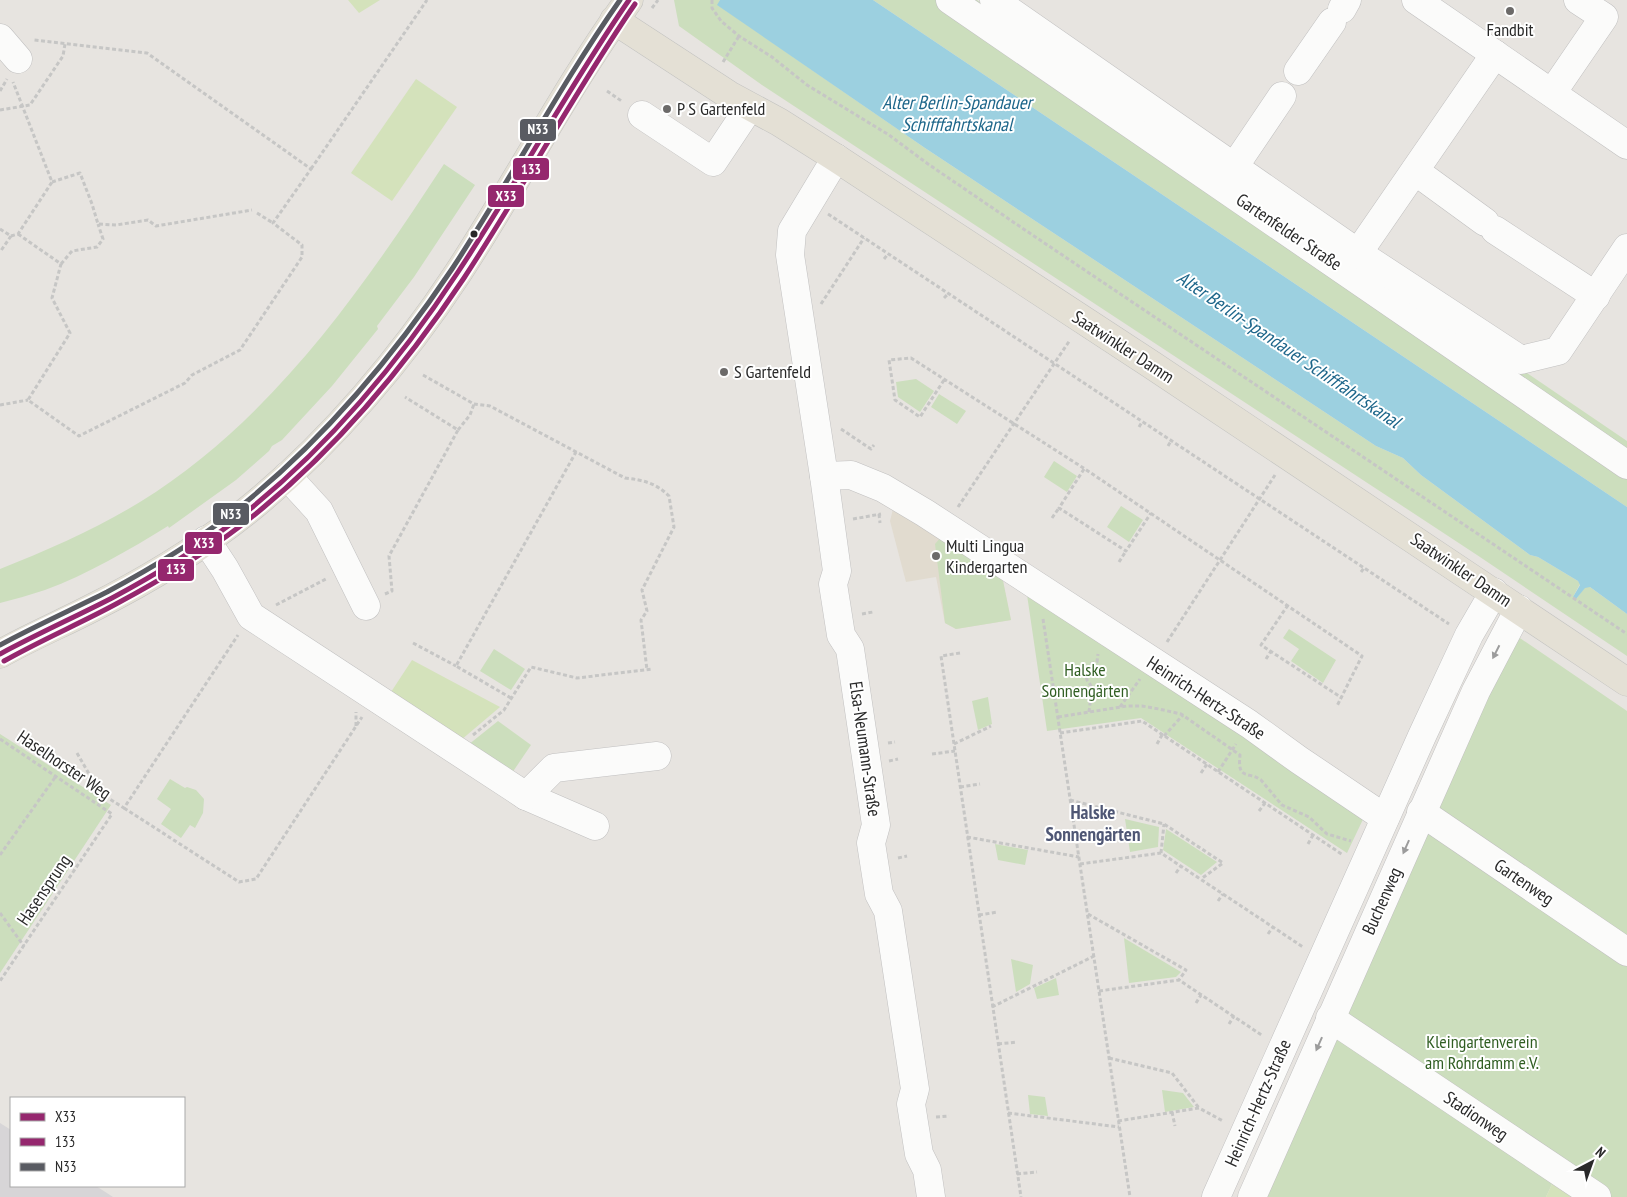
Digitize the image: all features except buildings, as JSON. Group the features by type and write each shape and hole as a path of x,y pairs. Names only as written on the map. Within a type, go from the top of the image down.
{"main road":[{"name":"Saatwinkler Damm","path":"623,6 681,65 749,108 779,122 836,158 1494,592 1627,682"},
{"path":"0,654 35,634 91,608 138,583 206,540 252,507 339,425 377,382 440,298 496,213 545,128 623,6"},
{"path":"0,641 35,634"}],"street":[{"name":"Gartenfelder Straße","path":"950,0 1627,464"},
{"path":"994,0 1358,253 1522,360 1558,351 1627,248"},
{"path":"1416,0 1627,145"},
{"path":"1552,93 1604,17 1578,0"},
{"path":"1298,71 1340,10"},
{"path":"0,38 18,59"},
{"path":"1358,253 1495,54"},
{"path":"1234,167 1282,96"},
{"path":"642,114 713,162 749,108"},
{"name":"Elsa-Neumann-Straße","path":"836,158 792,231 790,255 837,571 833,584 841,635 850,649 876,825 871,843 879,894 888,911 915,1089 911,1104 912,1113 919,1154 927,1170 931,1197"},
{"path":"1414,171 1490,226 1596,296"},
{"path":"824,476 852,475 883,488 949,528"},
{"path":"287,476 319,510 348,568 376,600"},
{"name":"Heinrich-Hertz-Straße","path":"949,528 1249,724 1385,818"},
{"path":"206,540 252,616 526,796 595,826"},
{"name":"Heinrich-Hertz-Straße","path":"1216,1197 1359,854 1385,818 1469,635 1494,592"},
{"name":"Buchenweg","path":"1252,1197 1421,812 1476,691 1519,609"},
{"path":"526,796 554,768 657,756"},
{"name":"Gartenweg","path":"1421,812 1627,952"},
{"name":"Stadionweg","path":"1330,1018 1597,1197"}],"path":[{"path":"273,223 427,0"},
{"path":"712,0 712,8 721,22 738,36 772,57 807,85 889,135 1025,230 1627,634"},
{"path":"723,62 738,36"},
{"path":"18,59 31,40 147,53 311,169"},
{"path":"0,110 30,105 63,56 64,44"},
{"path":"0,91 10,75 52,182"},
{"path":"0,252 11,236 18,234 52,182 80,173 103,239 97,247 72,251 61,264 52,298 70,333 28,400"},
{"path":"809,202 1259,500 1469,635"},
{"path":"98,224 116,225 148,220 156,226 252,210"},
{"path":"0,405 28,400 80,436 185,383 192,375 240,350 302,257 302,245 257,213"},
{"path":"0,229 11,236"},
{"path":"18,234 61,264"},
{"path":"821,305 864,238"},
{"path":"884,259 888,254"},
{"path":"944,298 948,294"},
{"path":"949,528 1073,335"},
{"path":"944,380 920,417 895,400 889,360 911,358 1014,425 1020,426 1362,656 1337,706"},
{"path":"423,375 474,404 490,406 625,478 653,484 669,496 674,527 642,590 646,611 641,620 650,669 577,678 531,667 504,710 455,749"},
{"path":"405,398 458,430"},
{"path":"376,600 392,591 389,556 458,430 470,415 474,404"},
{"path":"1139,427 1142,422"},
{"path":"840,428 871,449 874,445"},
{"path":"1168,446 1171,441"},
{"path":"456,666 576,452"},
{"path":"1052,518 1084,469"},
{"path":"1120,707 1141,678 1137,675 1152,661 1279,471"},
{"path":"1059,508 1126,552"},
{"path":"1119,562 1151,513"},
{"path":"879,514 880,523"},
{"path":"848,520 884,514"},
{"path":"124,808 252,616 348,568"},
{"path":"1361,572 1364,568"},
{"path":"1043,590 1040,597 1130,1197"},
{"path":"1288,605 1261,645 1342,698"},
{"path":"861,614 873,612"},
{"path":"1432,619 1435,614"},
{"path":"413,643 511,698"},
{"path":"1266,659 1271,651"},
{"path":"1089,712 1092,687 1087,680 1085,671 1090,664 1097,662 1098,652"},
{"path":"960,654 941,656 1020,1197"},
{"path":"1157,744 1202,694"},
{"path":"77,753 100,792 239,882 256,879 375,697"},
{"path":"1058,717 1120,707 1142,706 1182,716 1240,754 1239,763 1241,770 1246,775 1258,777 1282,804 1310,817 1327,834 1359,854"},
{"path":"1060,733 1142,721 1313,835 1359,854"},
{"path":"1218,772 1249,724"},
{"path":"954,744 991,726"},
{"name":"Haselhorster Weg","path":"0,739 112,814"},
{"path":"932,754 955,751"},
{"path":"1201,773 1207,764"},
{"path":"0,855 56,776"},
{"path":"960,787 980,784"},
{"path":"1070,800 1164,824 1223,863 1201,880"},
{"path":"1259,811 1265,803"},
{"name":"Hasensprung","path":"0,981 112,814"},
{"path":"1161,853 1164,824"},
{"path":"1308,844 1313,835"},
{"path":"967,837 1079,857"},
{"path":"1080,864 1161,853 1307,950"},
{"path":"898,858 907,856"},
{"path":"1176,873 1180,866"},
{"path":"1218,901 1223,894"},
{"path":"979,915 998,912"},
{"path":"0,913 24,946"},
{"path":"1087,914 1186,970 1179,980"},
{"path":"1268,934 1273,927"},
{"path":"992,1007 1094,956"},
{"path":"1099,991 1179,980 1268,1039"},
{"path":"1196,1003 1201,995"},
{"path":"1229,1024 1234,1016"},
{"path":"998,1044 1017,1042"},
{"path":"1109,1058 1172,1073 1199,1108 1223,1121"},
{"path":"1118,1121 1199,1108"},
{"path":"1172,1112 1175,1126"},
{"path":"1008,1114 1119,1127"},
{"path":"935,1117 949,1116"},
{"path":"1017,1174 1037,1172"}],"shaded area":[{"name":"Multi Lingua Kindergarten","path":"894,505 1002,576 1011,620 956,629 945,623 936,577 906,582 890,521"},
{"path":"0,1123 10,1129 10,1187 98,1187 113,1197 0,1197"}],"green space":[{"path":"348,0 380,0 359,13"},
{"path":"674,0 720,0 718,5 925,148 1376,446 1403,458 1421,475 1530,555 1538,557 1578,581 1580,584 1573,597 1576,599 1585,587 1590,587 1627,614 1627,656 1477,555 762,85 679,26"},
{"path":"873,0 977,0 1627,441 1627,507"},
{"path":"416,79 457,107 392,201 351,173"},
{"path":"444,164 475,185 414,277 377,326 378,329 332,386 282,440 272,446 269,451 236,480 169,528 168,526 123,553 77,577 45,590 0,603 0,569 72,538 140,502 188,469 232,432 272,393 346,305 413,212"},
{"path":"916,379 934,391 920,412 898,397 896,382"},
{"path":"939,394 966,411 957,424 931,407"},
{"path":"1054,461 1077,476 1067,492 1044,477"},
{"path":"1121,506 1143,520 1129,542 1107,527"},
{"name":"Multi Lingua Kindergarten","path":"942,536 1002,576 1011,620 956,629 945,623 935,544"},
{"name":"Halske Sonnengärten","path":"1026,588 1366,813 1347,853 1141,718 1047,731"},
{"path":"1289,629 1336,660 1323,683 1291,661 1299,649 1283,638"},
{"name":"Kleingartenverein am Rohrdamm e.V.","path":"1511,632 1627,711 1627,1197 1572,1197 1552,1184 1546,1197 1259,1197"},
{"path":"494,649 525,669 511,690 480,671"},
{"path":"412,660 500,707 461,740 391,692"},
{"path":"988,697 992,724 978,730 972,701"},
{"path":"498,721 531,745 512,773 468,745"},
{"path":"0,734 111,805 0,973"},
{"path":"170,779 185,788 196,790 204,799 203,813 195,828 190,825 181,838 161,824 171,809 157,799"},
{"path":"1125,819 1159,827 1158,847 1130,852"},
{"path":"1166,829 1217,862 1201,875 1163,850"},
{"path":"995,844 1028,850 1025,865 998,860"},
{"path":"1124,938 1181,972 1176,977 1129,983"},
{"path":"1011,959 1033,965 1030,984 1016,992"},
{"path":"1056,978 1059,995 1037,999 1034,988"},
{"path":"1162,1090 1183,1093 1194,1107 1165,1112"},
{"path":"1028,1095 1045,1097 1048,1116 1030,1114"},
{"path":"1552,1184 1572,1197 1546,1197"}],"water":[{"name":"Alter Berlin-Spandauer Schifffahrtskanal","path":"720,0 873,0 1627,507 1627,614 1590,587 1585,588 1576,599 1573,597 1580,585 1578,581 1538,557 1530,555 1421,475 1403,458 1376,446 925,148 717,5"}],"transit line":[{"name":"N33","path":"0,645 107,592 186,546 231,514 263,488 323,431 378,369 429,303 494,202 576,66 620,0"},
{"name":"X33","path":"0,654 112,598 190,552 235,521 267,495 328,437 384,374 435,307 629,0"},
{"name":"133","path":"4,661 116,604 195,558 225,538 272,501 333,443 389,380 440,313 486,244 591,72 635,4"}],"place":[{"name":"Fandbit","path":"1510,11"},
{"name":"P S Gartenfeld","path":"667,109"},
{"name":"S Gartenfeld","path":"724,372"},
{"name":"Multi Lingua Kindergarten","path":"936,556"}],"district":[{"name":"Halske Sonnengärten","path":"1093,823"}]}
